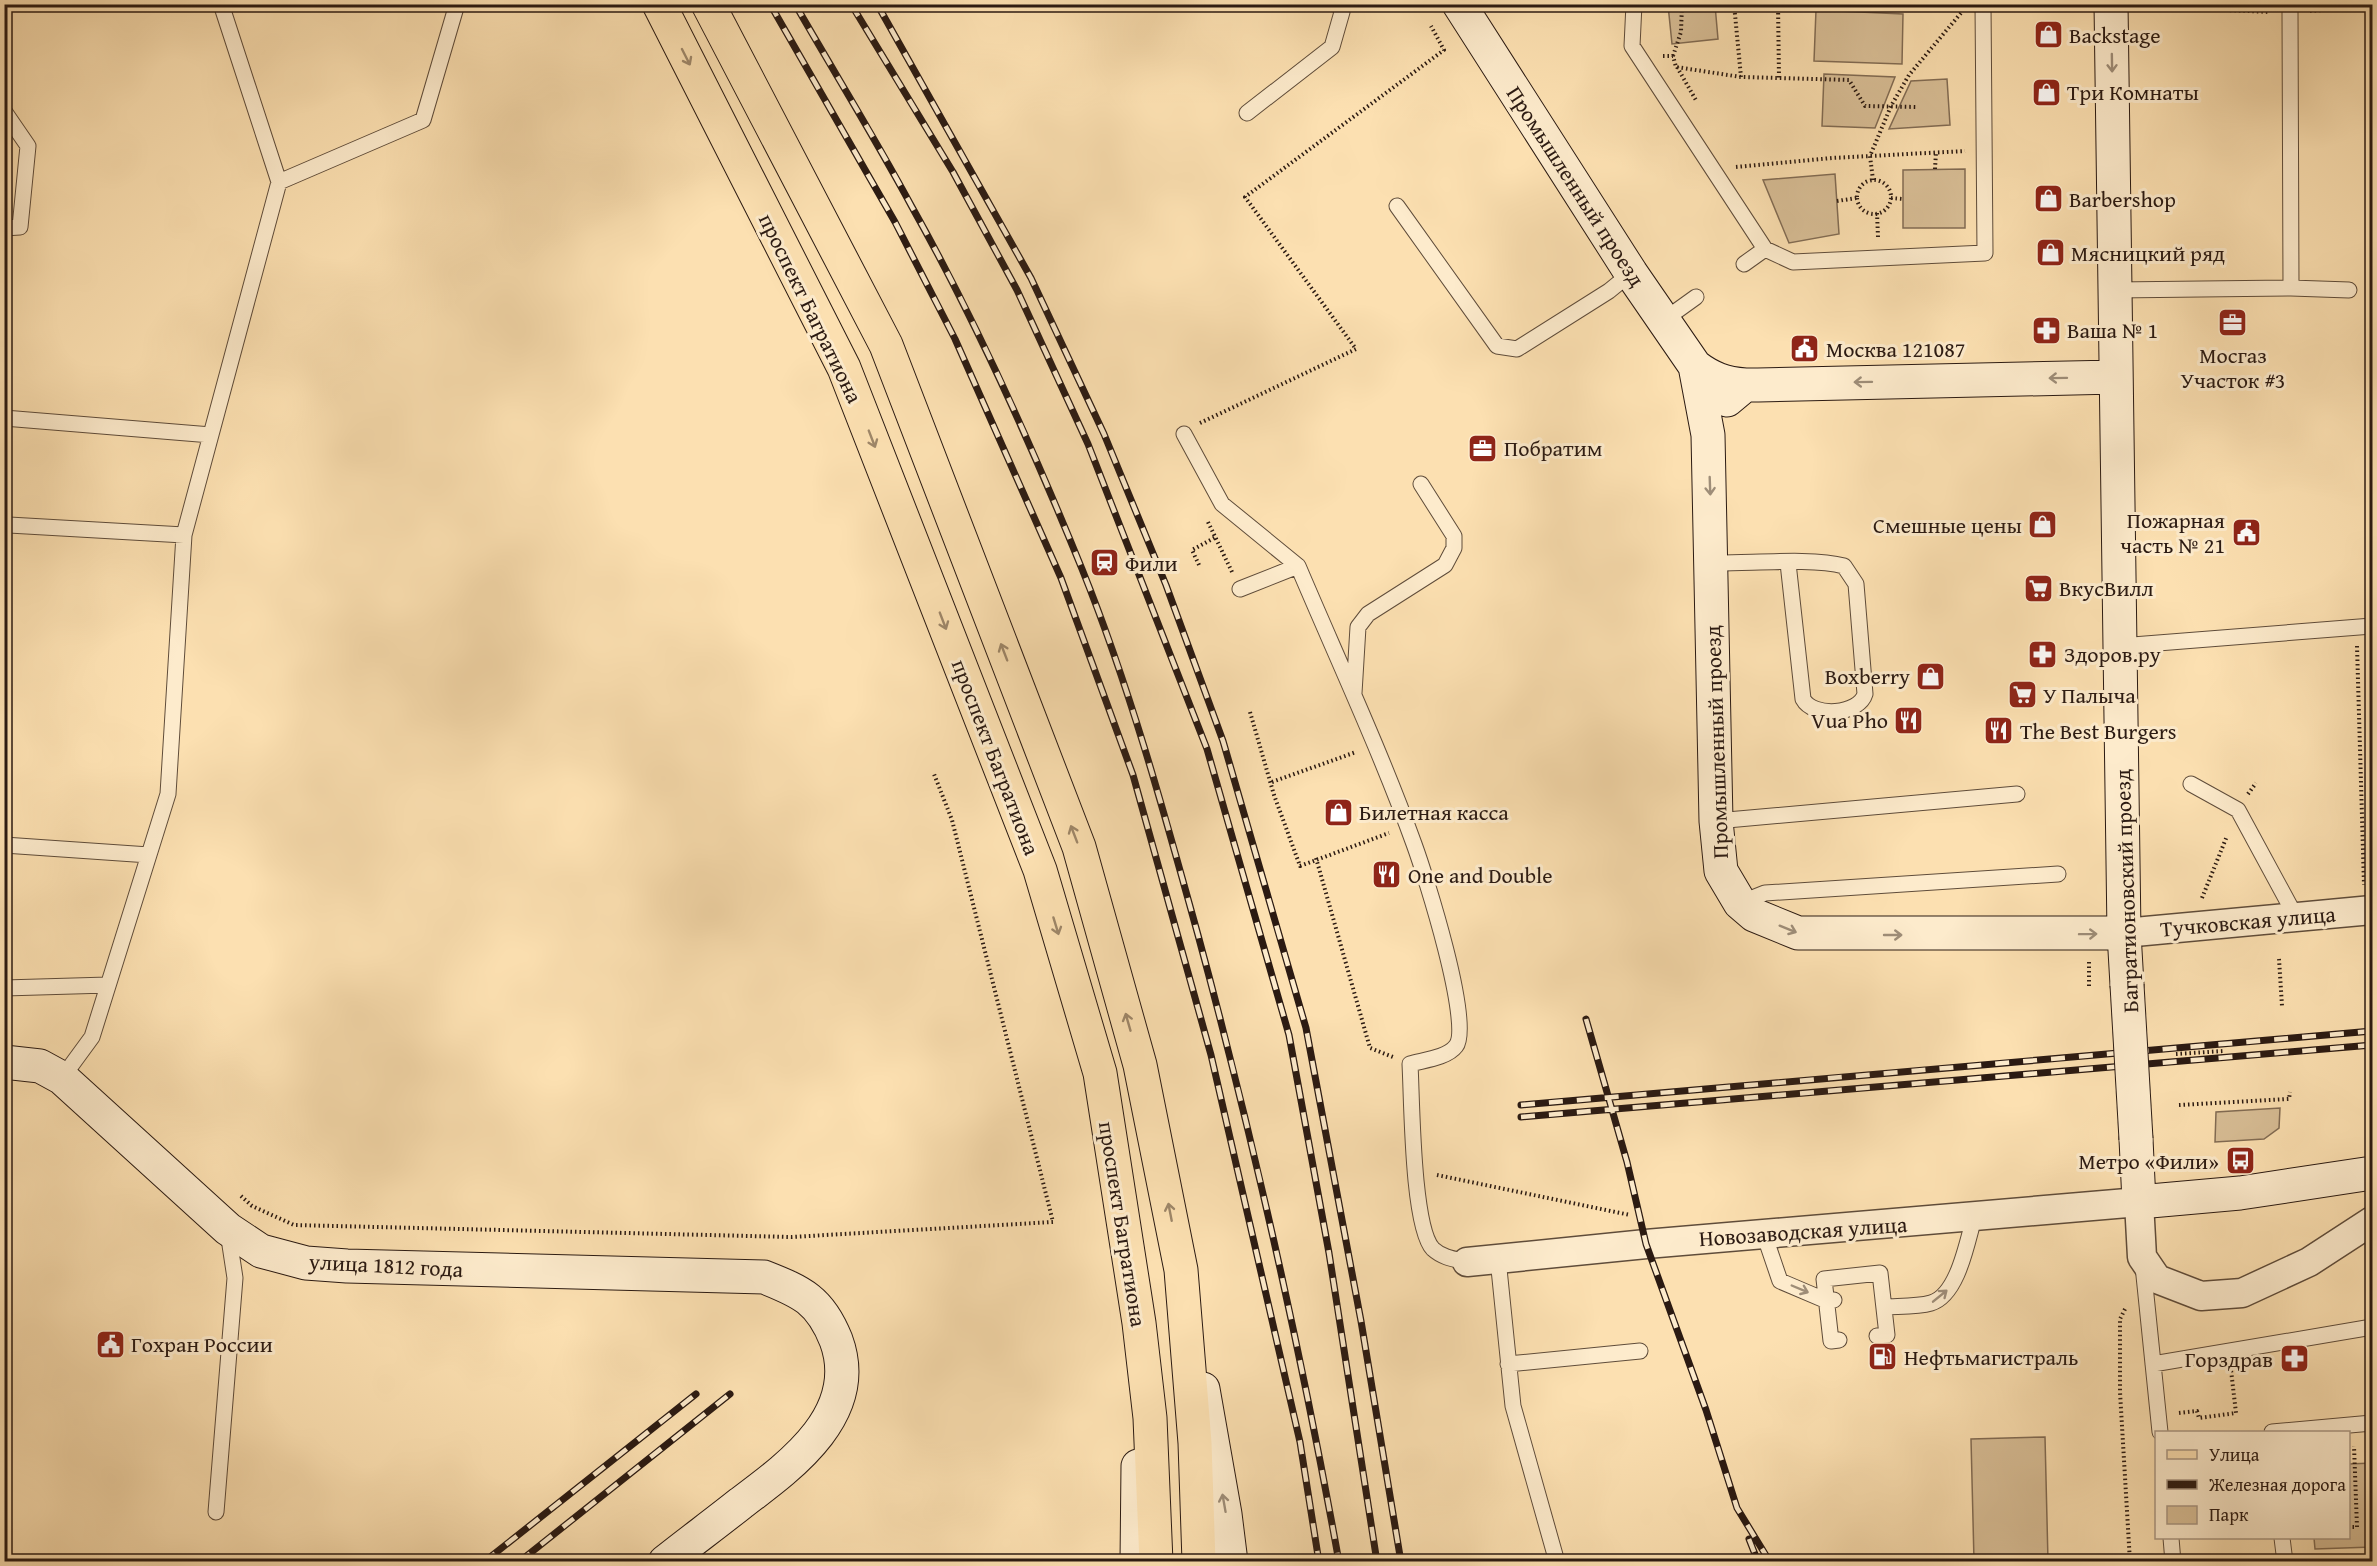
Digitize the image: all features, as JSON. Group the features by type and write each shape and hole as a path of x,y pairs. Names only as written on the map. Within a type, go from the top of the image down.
{"main road":[{"name":"проспект Багратиона","path":"659,4 844,368 1040,870 1100,1073 1139,1323 1150,1418 1156,1562"},
{"name":"проспект Багратиона","path":"708,4 886,345 1079,847 1140,1065 1181,1270 1195,1443 1199,1562"}],"street":[{"name":"Промышленный проезд","path":"1459,4 1631,273 1695,366 1710,377 1724,383 1745,385 2116,377"},
{"name":"Багратионовский проезд","path":"2124,5 2115,290 2116,377 2124,933 2139,1202"},
{"name":"Промышленный проезд","path":"1695,366 1708,435 1716,821 1721,871 1740,903 1754,915 1798,933 2124,933"},
{"name":"Промышленный проезд","path":"1708,435 1718,411 1745,385"},
{"name":"Тучковская улица","path":"2124,933 2296,917 2368,898"},
{"name":"улица 1812 года","path":"4,1062 40,1066 62,1078 228,1229 261,1251 306,1263 764,1277 804,1293 829,1323 842,1358 841,1389 823,1430 791,1466 665,1562"},
{"name":"Новозаводская улица","path":"1467,1262 2240,1193 2373,1173"},
{"path":"2139,1202 2142,1257 2157,1279 2201,1296 2242,1293 2309,1262 2373,1221"},
{"path":"1181,1270 1225,1514 1231,1562"},
{"path":"1137,1562 1139,1323"}],"lane":[{"path":"62,1078 92,1037 168,794 184,536 279,182 221,4"},
{"path":"279,182 423,120 457,4"},
{"path":"1247,112 1332,47 1342,12 1338,4"},
{"path":"1634,4 1632,46 1765,249 1793,262 1985,253 1983,4"},
{"path":"2290,12 2291,288"},
{"path":"4,111 28,146 20,227 4,228"},
{"path":"1397,206 1497,346 1507,350 1517,349 1609,291 1631,273"},
{"path":"1744,264 1765,249"},
{"path":"2115,290 2291,288 2349,290"},
{"path":"1664,320 1696,297"},
{"path":"4,418 211,435"},
{"path":"1187,431 1222,504 1298,566 1407,827 1443,938 1461,1027 1457,1045 1447,1054 1410,1064 1416,1171 1423,1230 1431,1247 1443,1257 1467,1262"},
{"path":"1354,700 1358,627 1368,614 1445,565 1454,548 1454,536 1421,484"},
{"path":"4,529 9,525 184,536"},
{"path":"1711,563 1788,563 1835,563 1844,566 1854,578 1865,694 1860,704 1853,708 1817,711 1806,705 1803,699 1788,563"},
{"path":"1240,589 1298,566"},
{"path":"2120,646 2373,626"},
{"path":"2191,784 2238,810 2296,917"},
{"path":"1716,821 2017,794"},
{"path":"4,845 149,855"},
{"path":"1740,903 1765,893 2058,874"},
{"path":"4,988 108,985"},
{"path":"1880,1306 1932,1303 1947,1292 1962,1264 1974,1218"},
{"path":"216,1512 234,1278 228,1229"},
{"path":"1764,1234 1780,1281 1831,1300"},
{"path":"2142,1257 2160,1431"},
{"path":"1498,1259 1513,1406 1557,1562"},
{"path":"1839,1340 1831,1341 1833,1321 1831,1300 1824,1279 1880,1273 1880,1306 1887,1335 1877,1336"},
{"path":"2153,1364 2373,1328"},
{"path":"1508,1364 1640,1351"},
{"path":"2283,1431 2373,1423"},
{"path":"2171,1539 2173,1562"},
{"path":"2282,1539 2285,1562"}],"path":[{"path":"1682,4 1681,32 1673,56 1676,67 1741,77 1849,80 1865,106 1917,107"},
{"path":"1734,4 1741,77"},
{"path":"1778,4 1779,78"},
{"path":"1873,180 1870,156 1891,106 1909,75 1969,4"},
{"path":"2124,5 2290,12 2373,6"},
{"path":"1187,431 1356,348 1245,197 1444,50 1431,26"},
{"path":"1639,56 1673,56"},
{"path":"1736,167 1870,156 1984,150"},
{"path":"1935,169 1936,152"},
{"path":"1879,180 1888,187 1891,198 1886,208 1877,213 1862,208 1857,198 1863,183 1879,180"},
{"path":"1837,201 1857,198"},
{"path":"1891,198 1903,199"},
{"path":"1205,515 1240,589"},
{"path":"1199,566 1192,550 1216,537"},
{"path":"2356,628 2368,898"},
{"path":"1250,712 1300,866 1316,858 1407,827"},
{"path":"1272,782 1374,746"},
{"path":"235,1191 252,1206 294,1225 791,1237 1053,1222 952,820 934,774"},
{"path":"2199,904 2238,810 2256,783"},
{"path":"1316,858 1370,1048 1410,1064"},
{"path":"2089,955 2089,987"},
{"path":"2279,959 2282,1006"},
{"path":"2176,1054 2223,1051"},
{"path":"2179,1105 2289,1100 2290,1092"},
{"path":"1416,1171 1630,1215"},
{"path":"2129,1299 2120,1319 2120,1392 2130,1562"},
{"path":"2197,1411 2199,1418 2236,1413 2228,1352"},
{"path":"2350,1527 2357,1527 2352,1425"}],"green space":[{"path":"1668,5 1715,5 1718,39 1672,44"},
{"path":"1816,10 1903,14 1902,64 1814,61"},
{"path":"1824,74 1895,77 1875,128 1822,126"},
{"path":"1947,79 1950,125 1889,129 1911,81"},
{"path":"1965,169 1965,228 1903,228 1903,170"},
{"path":"1835,174 1839,234 1789,243 1763,180"},
{"path":"2280,1108 2279,1128 2264,1139 2215,1142 2216,1112"},
{"path":"2045,1437 2048,1561 1974,1561 1971,1439"},
{"path":"2372,1463 2372,1547 2315,1549 2314,1539 2350,1539 2350,1464"}],"railway":[{"path":"770,4 895,222 955,339 1061,578 1133,775 1211,1055 1300,1442 1319,1562"},
{"path":"795,4 898,181 959,295 1063,523 1116,659 1145,750 1198,935 1238,1091 1309,1404 1339,1562"},
{"path":"851,4 953,172 1017,290 1088,444 1207,749 1289,1035 1329,1253 1377,1562"},
{"path":"877,4 1031,278 1104,434 1166,585 1223,741 1306,1028 1361,1321 1401,1562"},
{"path":"1586,1019 1627,1162 1646,1244 1706,1410 1737,1508 1770,1562"},
{"path":"1521,1105 2372,1031"},
{"path":"1521,1117 2372,1045"},
{"path":"484,1562 696,1394"},
{"path":"519,1562 730,1394"},
{"path":"1749,1539 1758,1562"}],"place":[{"name":"Backstage","path":"2048,35"},
{"name":"Три Комнаты","path":"2046,92"},
{"name":"Barbershop","path":"2048,199"},
{"name":"Мясницкий ряд","path":"2050,253"},
{"name":"Мосгаз Участок #3","path":"2233,323"},
{"name":"Ваша № 1","path":"2046,330"},
{"name":"Москва 121087","path":"1805,349"},
{"name":"Побратим","path":"1483,448"},
{"name":"Смешные цены","path":"2043,525"},
{"name":"Пожарная часть № 21","path":"2246,533"},
{"name":"Фили","path":"1104,563"},
{"name":"ВкусВилл","path":"2038,588"},
{"name":"Здоров.ру","path":"2043,654"},
{"name":"Boxberry","path":"1931,676"},
{"name":"У Палыча","path":"2022,695"},
{"name":"Vua Pho","path":"1909,720"},
{"name":"The Best Burgers","path":"1999,731"},
{"name":"Билетная касса","path":"1338,812"},
{"name":"One and Double","path":"1387,875"},
{"name":"Метро «Фили»","path":"2240,1161"},
{"name":"Гохран России","path":"110,1344"},
{"name":"Нефтьмагистраль","path":"1883,1357"},
{"name":"Горздрав","path":"2294,1359"}]}
